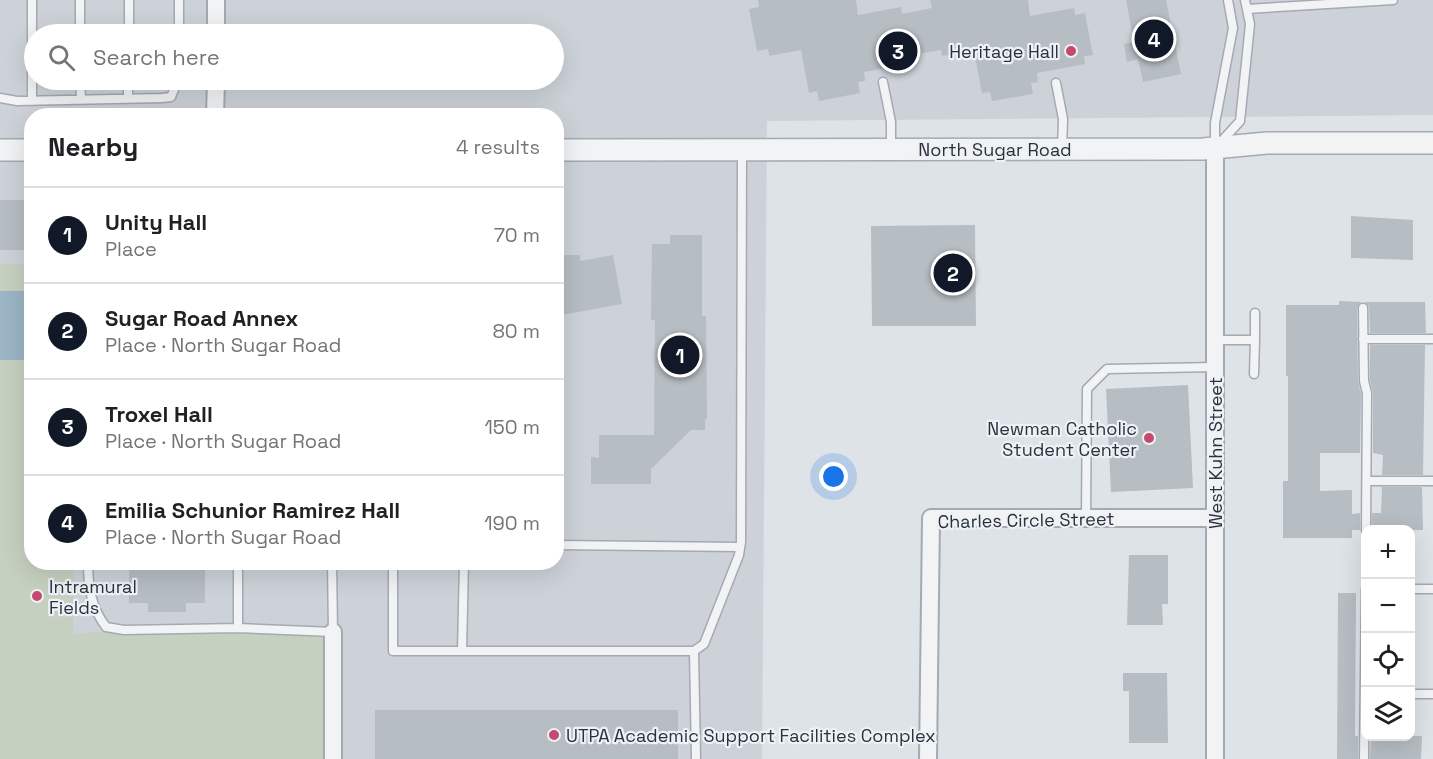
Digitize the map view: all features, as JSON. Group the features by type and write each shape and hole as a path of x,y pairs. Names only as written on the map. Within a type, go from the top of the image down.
{"street":[{"path":"216,0 216,24"},
{"path":"215,108 216,90"},
{"name":"North Sugar Road","path":"564,150 1215,148 1267,143 1433,143"},
{"name":"West Kuhn Street","path":"1215,148 1215,759"},
{"path":"0,150 24,150"},
{"name":"Charles Circle Street","path":"928,759 931,518 1215,518"},
{"path":"333,632 333,759"}],"lane":[{"path":"32,0 32,24"},
{"path":"80,0 80,24"},
{"path":"129,0 129,24"},
{"path":"179,0 179,24"},
{"path":"1215,148 1215,123 1233,28 1228,0"},
{"path":"1215,148 1240,121 1250,24 1246,5 1391,0"},
{"path":"1233,28 1249,32"},
{"path":"884,82 891,122 891,149"},
{"path":"1056,83 1063,119 1062,149"},
{"path":"32,90 32,101"},
{"path":"81,90 81,99"},
{"path":"128,90 128,98"},
{"path":"0,99 32,101 171,97 174,90"},
{"path":"393,570 393,651 694,651 704,644 739,555 740,547 742,149"},
{"path":"1363,308 1364,381 1367,393 1366,525"},
{"path":"1254,374 1255,313"},
{"path":"1363,339 1433,339"},
{"path":"1215,340 1255,340"},
{"path":"1086,518 1087,389 1107,369 1215,367"},
{"path":"1366,481 1433,482"},
{"path":"564,545 740,547"},
{"path":"88,570 88,585 92,601 97,615 106,627 124,630 238,628 333,632 332,570"},
{"path":"238,570 238,628"},
{"path":"462,651 464,570"},
{"path":"1415,589 1433,589"},
{"path":"1365,633 1365,687"},
{"path":"694,651 696,759"},
{"path":"1415,694 1433,694"},
{"path":"1364,741 1364,759"}],"shaded area":[{"path":"0,0 1433,0 1433,115 767,121 762,759 0,759"}],"green space":[{"name":"Intramural Fields","path":"0,264 24,264 24,570 74,570 73,634 124,630 333,632 337,759 0,759"}],"water":[{"path":"0,291 24,291 24,360 0,360"}],"building":[{"path":"758,0 856,0 858,15 901,7 902,14 932,8 930,0 1028,0 1030,16 1074,8 1075,15 1085,13 1093,55 1084,56 1085,64 1037,73 1038,82 1031,83 1033,94 992,101 990,92 982,93 974,51 942,56 941,50 911,55 913,63 864,72 865,81 858,82 860,93 819,101 817,91 809,93 801,50 769,56 768,49 757,51 749,9 759,7"},
{"path":"1126,0 1166,0 1181,74 1143,82 1138,59 1127,62 1124,44 1134,42"},
{"path":"0,200 24,200 24,250 0,250"},
{"path":"1351,216 1413,220 1413,260 1351,258"},
{"path":"975,225 976,326 872,326 871,226"},
{"path":"670,235 702,235 702,316 706,316 707,419 705,419 705,430 691,430 651,469 651,484 591,484 591,457 599,458 599,435 654,435 655,320 651,320 652,244 670,244"},
{"path":"564,255 580,255 580,261 613,255 622,304 564,315"},
{"path":"1339,301 1361,302 1357,308 1358,381 1361,394 1360,453 1320,453 1320,491 1352,490 1352,514 1360,513 1360,530 1352,530 1352,538 1283,538 1283,481 1288,481 1286,305 1339,305"},
{"path":"1365,302 1425,302 1426,333 1370,333 1369,307"},
{"path":"1370,345 1425,345 1423,475 1382,475 1383,455 1373,453"},
{"name":"Newman Catholic Student Center","path":"1188,385 1193,488 1111,492 1106,389"},
{"path":"1382,487 1422,487 1423,530 1415,530 1415,525 1372,525 1372,513 1381,513"},
{"path":"1129,555 1168,555 1168,604 1162,604 1163,625 1127,625"},
{"path":"129,570 205,570 205,603 186,603 186,612 148,612 148,603 129,603"},
{"path":"1338,593 1356,593 1355,736 1358,736 1358,759 1337,759"},
{"path":"1123,673 1167,673 1168,743 1129,743 1129,691 1123,691"},
{"name":"UTPA Academic Support Facilities Complex","path":"375,710 678,710 678,759 375,759"},
{"path":"1415,736 1422,736 1421,759 1370,759 1371,741 1415,741"}],"place":[{"name":"Emilia Schunior Ramirez Hall","path":"1154,39"},
{"name":"Troxel Hall","path":"898,51"},
{"name":"Heritage Hall","path":"1071,51"},
{"name":"Sugar Road Annex","path":"953,273"},
{"name":"Unity Hall","path":"680,355"},
{"name":"Newman Catholic Student Center","path":"1149,438"},
{"name":"Intramural Fields","path":"37,596"},
{"name":"UTPA Academic Support Facilities Complex","path":"554,735"}]}
